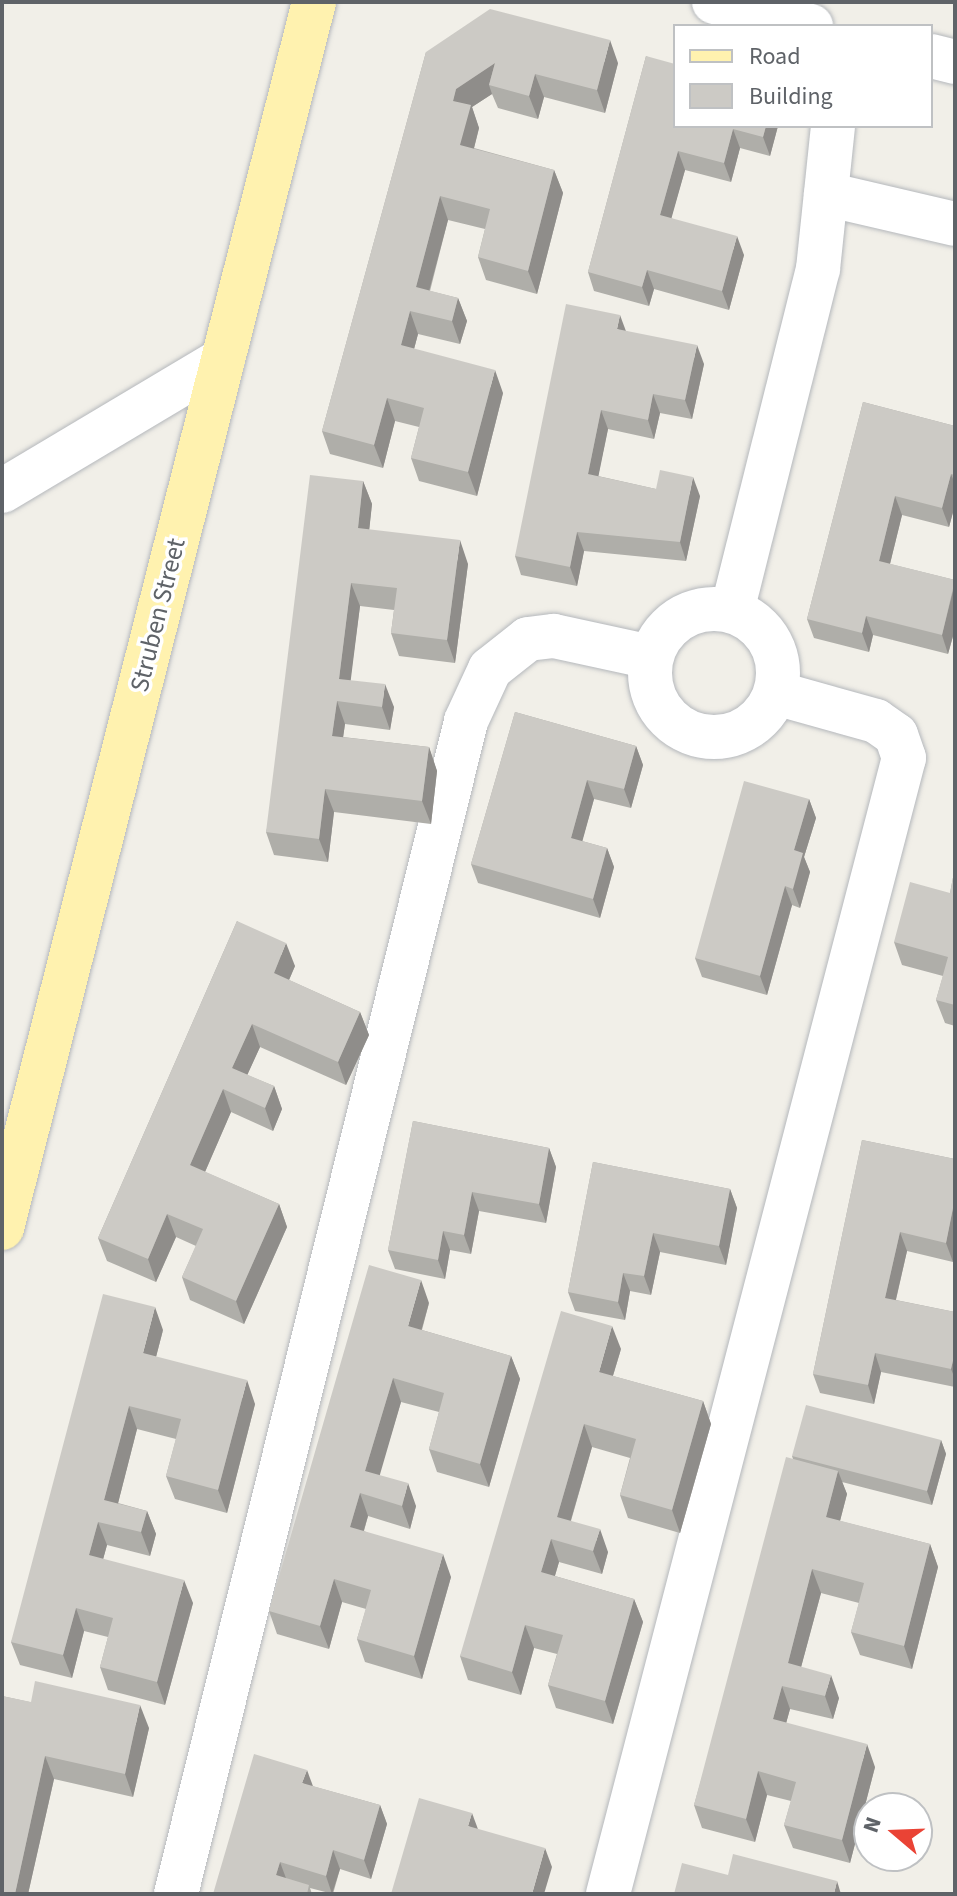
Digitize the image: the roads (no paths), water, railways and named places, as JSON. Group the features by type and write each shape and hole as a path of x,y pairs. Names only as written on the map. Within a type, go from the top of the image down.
{"main road":[{"name":"Struben Street","path":"2,1228 314,2"}],"street":[{"path":"714,2 803,24"},
{"path":"933,56 955,62"},
{"path":"732,611 818,269 833,128"},
{"path":"826,194 955,224"},
{"path":"2,491 223,359"},
{"path":"732,611 766,634 775,652 776,693 765,713 738,732 707,737 685,731 655,700 651,657 660,637 691,612 732,611"},
{"path":"176,1894 466,721 490,669 528,639 554,636 651,657"},
{"path":"608,1894 904,758 896,735 876,721 776,693"}]}
